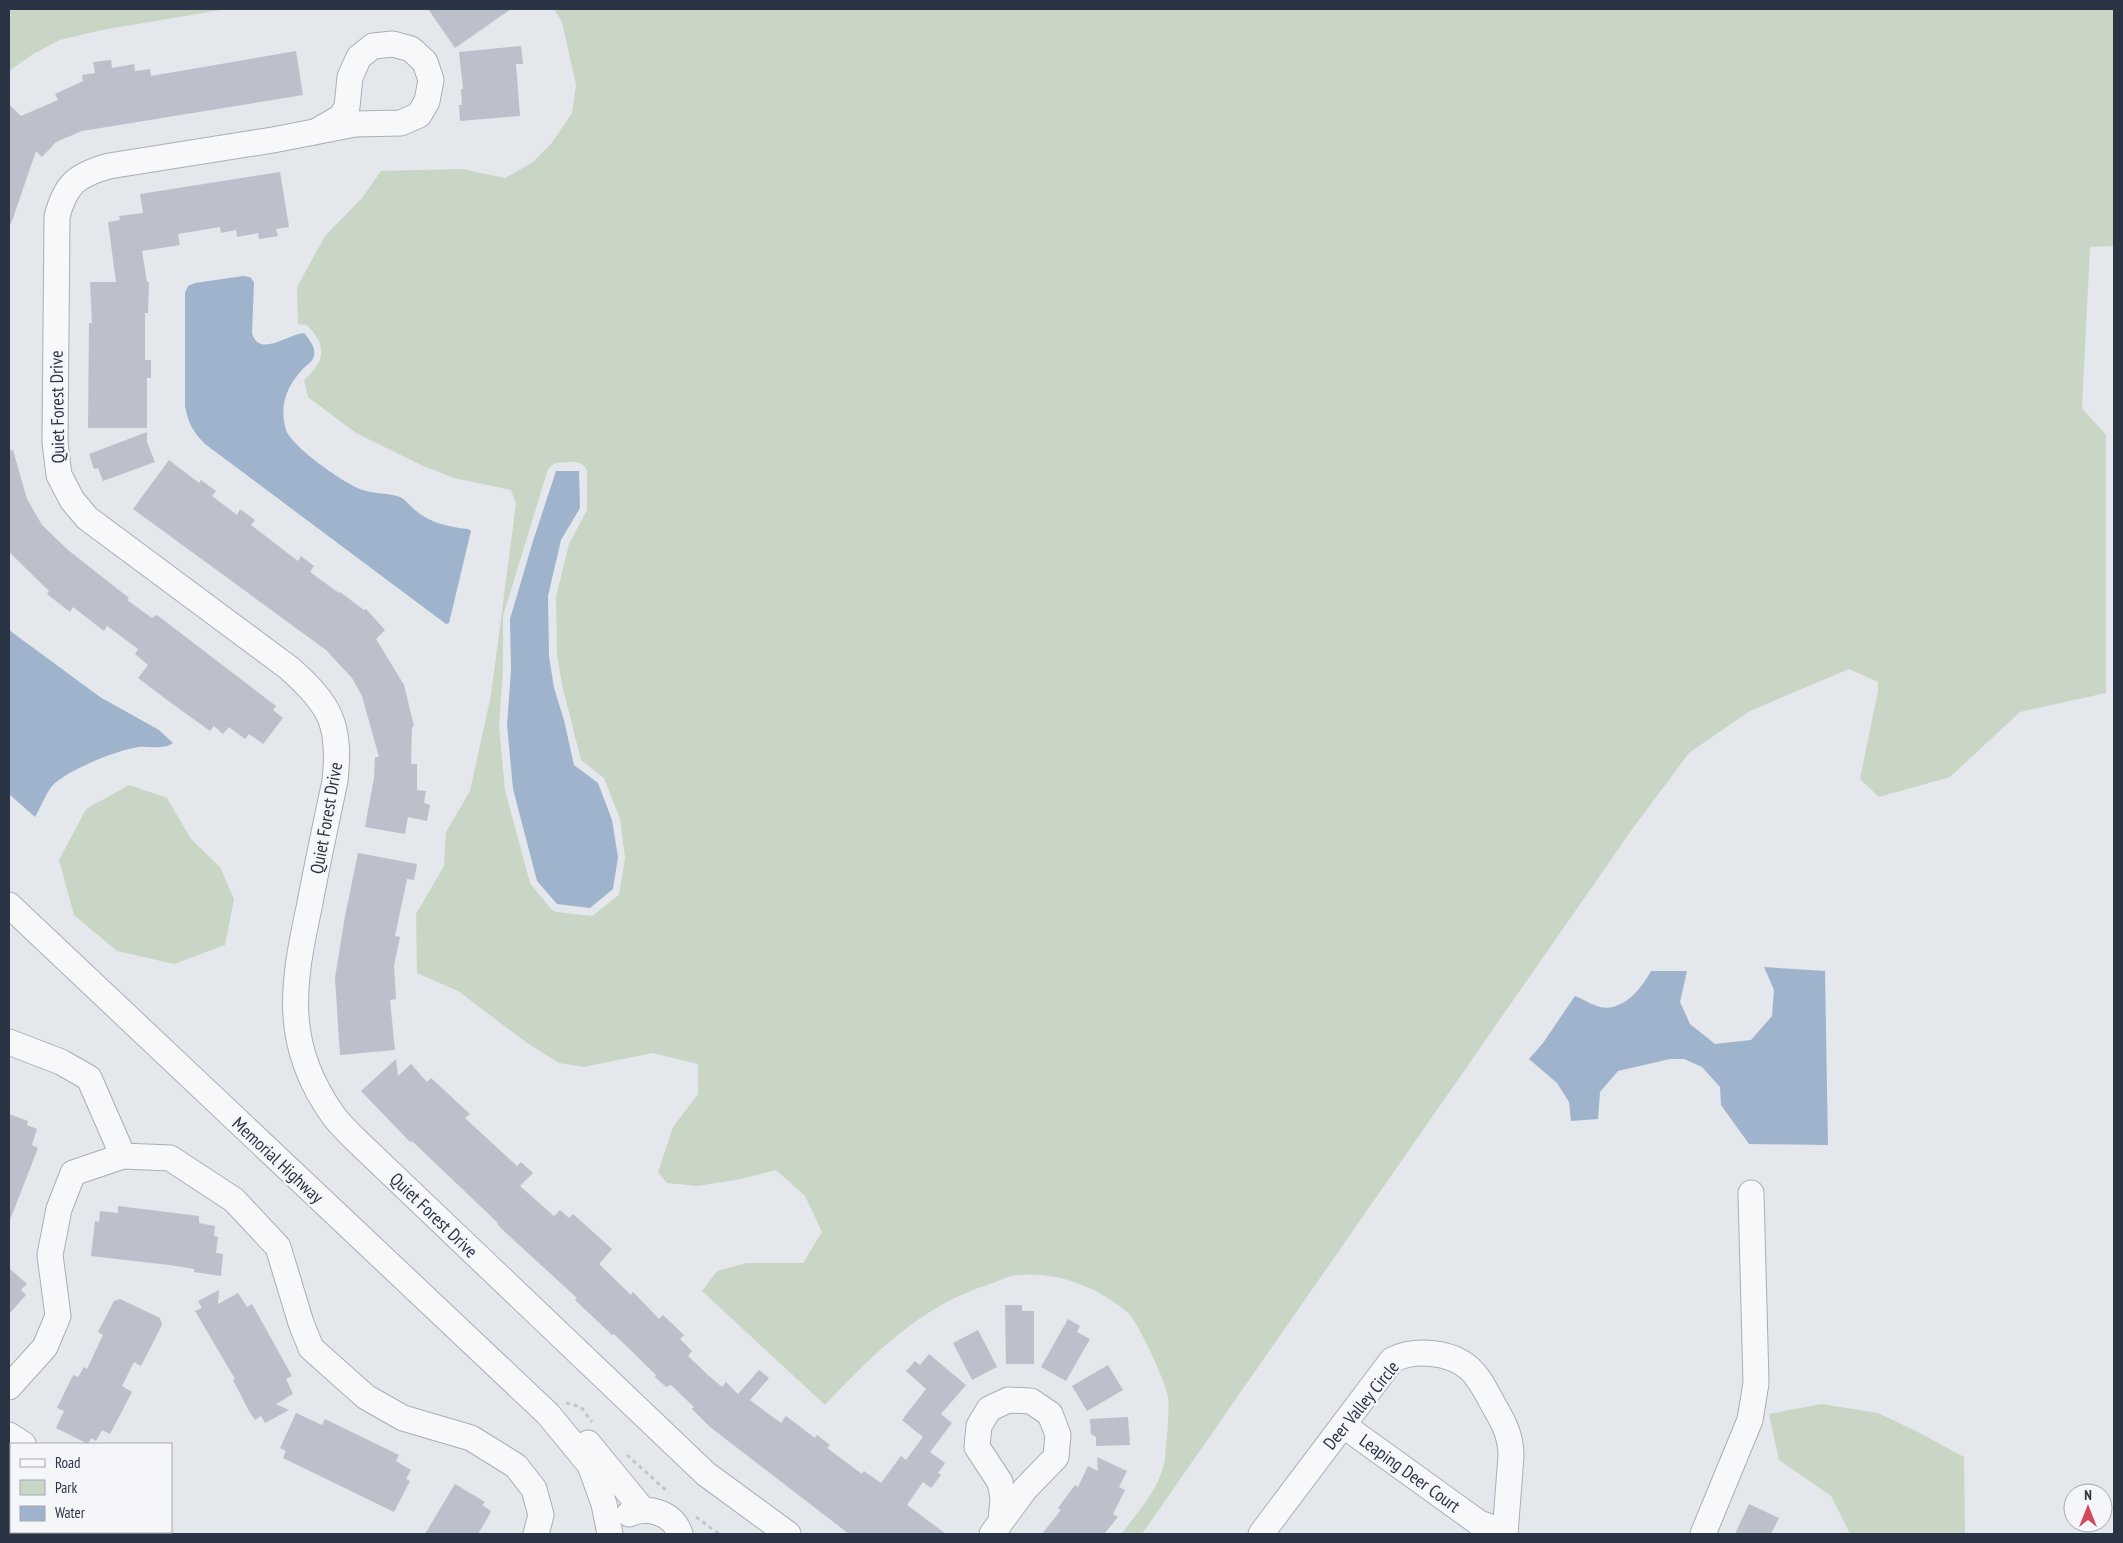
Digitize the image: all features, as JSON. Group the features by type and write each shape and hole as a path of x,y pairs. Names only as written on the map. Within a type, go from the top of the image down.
{"street":[{"name":"Quiet Forest Drive","path":"314,132 341,117 347,107 350,77 359,57 373,46 393,44 411,49 425,62 431,80 427,101 419,115 401,123 355,124 314,132 108,166 88,172 73,182 62,197 57,218 55,442 59,475 72,500 87,518 290,668 310,686 325,705 336,733 338,755 295,983 295,1018 301,1050 315,1086 334,1116 373,1156 706,1474 788,1534"},
{"name":"Memorial Highway","path":"9,905 548,1414 590,1465 604,1504 610,1534"},
{"path":"9,1042 61,1062 89,1078 123,1156"},
{"path":"9,1387 45,1347 58,1316 50,1255 59,1209 73,1173 123,1156 170,1158 234,1200 278,1247 300,1323 311,1348 366,1398 403,1418 472,1438 516,1466 534,1489 541,1515 536,1534"},
{"path":"1703,1534 1750,1420 1756,1383 1751,1193"},
{"name":"Deer Valley Circle","path":"1261,1534 1392,1360 1404,1354 1435,1354 1457,1360 1478,1377 1508,1431 1511,1444 1505,1533"},
{"path":"1008,1400 1031,1401 1050,1414 1058,1435 1056,1456 1024,1490 997,1528 1004,1498 1000,1482 977,1447 979,1426 989,1409 1008,1400"},
{"name":"Memorial Highway","path":"548,1414 582,1436 643,1510"},
{"name":"Leaping Deer Court","path":"1344,1425 1479,1523 1505,1533"},
{"path":"9,1435 21,1443"},
{"path":"610,1534 616,1524 636,1510 661,1513 671,1520 687,1525"}],"path":[{"path":"581,1407 594,1425"},
{"path":"622,1450 672,1496"},
{"path":"687,1525 719,1534"}],"green space":[{"path":"9,9 227,9 102,30 60,40 33,54 9,71"},
{"path":"554,9 2114,9 2114,246 2090,247 2082,408 2106,435 2106,693 2020,712 1950,777 1879,797 1860,779 1878,691 1878,682 1849,669 1750,711 1689,753 1633,828 1142,1534 1121,1534 1152,1492 1161,1474 1165,1459 1168,1396 1157,1365 1138,1327 1127,1312 1116,1303 1090,1288 1062,1278 1033,1274 1008,1277 965,1293 921,1318 880,1350 825,1405 702,1291 717,1271 747,1263 803,1263 822,1232 805,1196 776,1170 741,1179 697,1186 667,1183 658,1172 673,1127 698,1094 698,1064 652,1053 584,1067 559,1063 527,1043 458,991 417,973 416,914 444,866 446,832 470,791 491,695 516,504 511,490 454,478 423,466 356,433 308,397 304,380 320,360 321,347 314,333 307,325 298,324 297,287 325,236 362,198 381,171 462,169 505,178 533,162 551,144 572,113 576,85 562,22","holes":["555,463 578,463 582,464 587,471 587,510 569,544 556,597 557,655 562,685 581,760 604,778 620,819 625,858 619,895 592,916 556,912 551,909 530,883 505,790 499,726 503,669 503,616 548,469"]},
{"path":"129,785 167,798 191,839 220,867 234,899 225,945 174,964 117,951 74,915 59,860 86,809"},
{"path":"1821,1404 1878,1413 1964,1457 1965,1534 1850,1534 1831,1496 1779,1460 1769,1414"}],"water":[{"path":"243,276 250,277 254,282 252,333 256,340 261,344 267,345 304,333 314,349 313,358 296,377 285,398 283,413 286,430 298,446 320,464 355,487 400,497 427,518 440,524 471,531 449,623 446,624 205,444 192,427 185,406 185,293 188,286 195,283"},
{"path":"556,471 579,471 580,508 561,540 548,596 549,656 554,688 564,720 574,765 598,783 612,820 618,857 613,889 590,908 557,904 537,881 513,789 507,725 511,670 510,619"},
{"path":"9,630 100,697 159,730 173,743 165,746 139,747 119,752 68,774 52,786 35,817 9,794"},
{"path":"1764,967 1825,971 1828,1145 1749,1144 1721,1105 1720,1087 1702,1067 1684,1059 1670,1059 1618,1071 1600,1092 1598,1119 1571,1121 1569,1102 1557,1083 1529,1059 1543,1043 1575,996 1600,1007 1616,1006 1637,991 1651,971 1687,971 1680,1002 1690,1024 1715,1044 1751,1040 1772,1016 1774,990"}],"building":[{"path":"428,9 511,9 455,48"},
{"path":"521,46 523,64 516,64 520,116 460,121 459,105 462,105 461,89 463,89 459,52"},
{"path":"296,51 303,95 82,131 56,142 42,157 36,151 11,224 9,223 9,104 21,116 58,100 55,94 83,81 82,75 95,73 93,62 111,60 112,68 134,64 135,71 150,69 151,76"},
{"path":"280,172 289,227 276,229 278,236 259,239 258,233 237,237 236,230 221,233 220,227 178,234 180,245 142,251 147,282 149,282 148,313 145,313 145,360 151,360 151,378 147,378 147,428 88,428 89,323 92,323 90,282 116,282 108,222 120,220 119,216 143,213 140,194"},
{"path":"147,432 147,442 155,462 103,481 98,468 94,469 89,454"},
{"path":"13,450 27,499 42,525 68,550 129,598 127,600 152,618 157,615 276,706 273,710 283,718 263,744 249,734 245,739 229,727 223,734 214,726 210,731 167,700 138,678 148,665 135,654 138,649 107,626 104,631 73,607 70,612 47,594 49,591 9,552 9,451"},
{"path":"169,460 199,483 201,480 216,491 212,496 237,515 240,509 255,520 251,525 298,561 301,556 314,566 310,572 364,610 366,609 385,630 376,639 404,685 414,726 412,727 411,764 417,764 417,790 426,791 424,803 430,805 427,821 408,817 405,834 365,827 374,778 375,757 379,757 362,696 352,678 326,650 133,509"},
{"path":"358,853 417,864 414,880 407,879 395,936 400,937 394,966 396,999 390,1000 395,1050 340,1055 335,978"},
{"path":"396,1059 398,1076 411,1064 427,1082 431,1078 470,1114 465,1118 517,1166 521,1162 533,1173 520,1186 554,1216 560,1210 569,1218 573,1214 612,1249 599,1264 631,1295 633,1292 659,1319 663,1315 684,1335 680,1339 692,1351 688,1356 708,1375 722,1387 726,1382 738,1394 759,1370 769,1378 750,1400 781,1423 786,1416 815,1438 817,1435 830,1445 827,1448 862,1474 864,1471 881,1483 901,1456 906,1460 923,1437 902,1420 926,1389 906,1371 915,1361 920,1365 929,1354 966,1385 941,1414 952,1423 930,1452 945,1463 938,1473 941,1475 931,1488 923,1482 907,1505 946,1534 849,1534 710,1427 692,1409 694,1407 671,1385 666,1387 655,1377 656,1375 614,1334 612,1335 575,1300 577,1298 506,1233 498,1223 412,1141 410,1142 361,1091"},
{"path":"9,1114 28,1121 27,1125 37,1129 32,1145 38,1148 10,1220"},
{"path":"118,1206 199,1216 199,1223 215,1226 214,1236 218,1237 216,1253 223,1254 221,1276 194,1272 194,1269 169,1265 91,1256 95,1221 99,1222 100,1211 118,1213"},
{"path":"9,1268 27,1284 21,1290 26,1295 9,1314"},
{"path":"219,1290 218,1304 238,1293 247,1307 252,1304 292,1376 286,1379 293,1394 276,1404 289,1410 265,1423 261,1416 255,1420 249,1411 233,1380 235,1379 195,1311 202,1308 198,1301"},
{"path":"120,1299 160,1318 162,1325 141,1366 134,1362 122,1386 132,1392 110,1434 102,1430 96,1441 91,1438 88,1443 86,1443 56,1428 64,1411 57,1408 73,1375 78,1377 84,1367 87,1369 103,1335 98,1332 114,1301"},
{"path":"1005,1305 1022,1305 1022,1311 1034,1311 1034,1364 1006,1364"},
{"path":"1068,1319 1080,1326 1077,1332 1090,1339 1066,1381 1041,1367"},
{"path":"978,1330 997,1367 972,1380 953,1343"},
{"path":"1108,1365 1123,1390 1087,1411 1072,1386"},
{"path":"296,1413 322,1425 325,1419 399,1455 396,1461 411,1470 406,1479 410,1481 394,1512 283,1458 286,1451 280,1448"},
{"path":"1128,1417 1130,1445 1096,1446 1096,1437 1091,1434 1090,1419"},
{"path":"1097,1457 1127,1471 1119,1487 1125,1490 1113,1514 1118,1517 1104,1534 1042,1534 1061,1510 1058,1508 1075,1485 1078,1487 1088,1466 1098,1471"},
{"path":"455,1484 485,1502 482,1505 491,1511 478,1534 425,1534"},
{"path":"1749,1504 1779,1518 1771,1534 1735,1534"}]}
